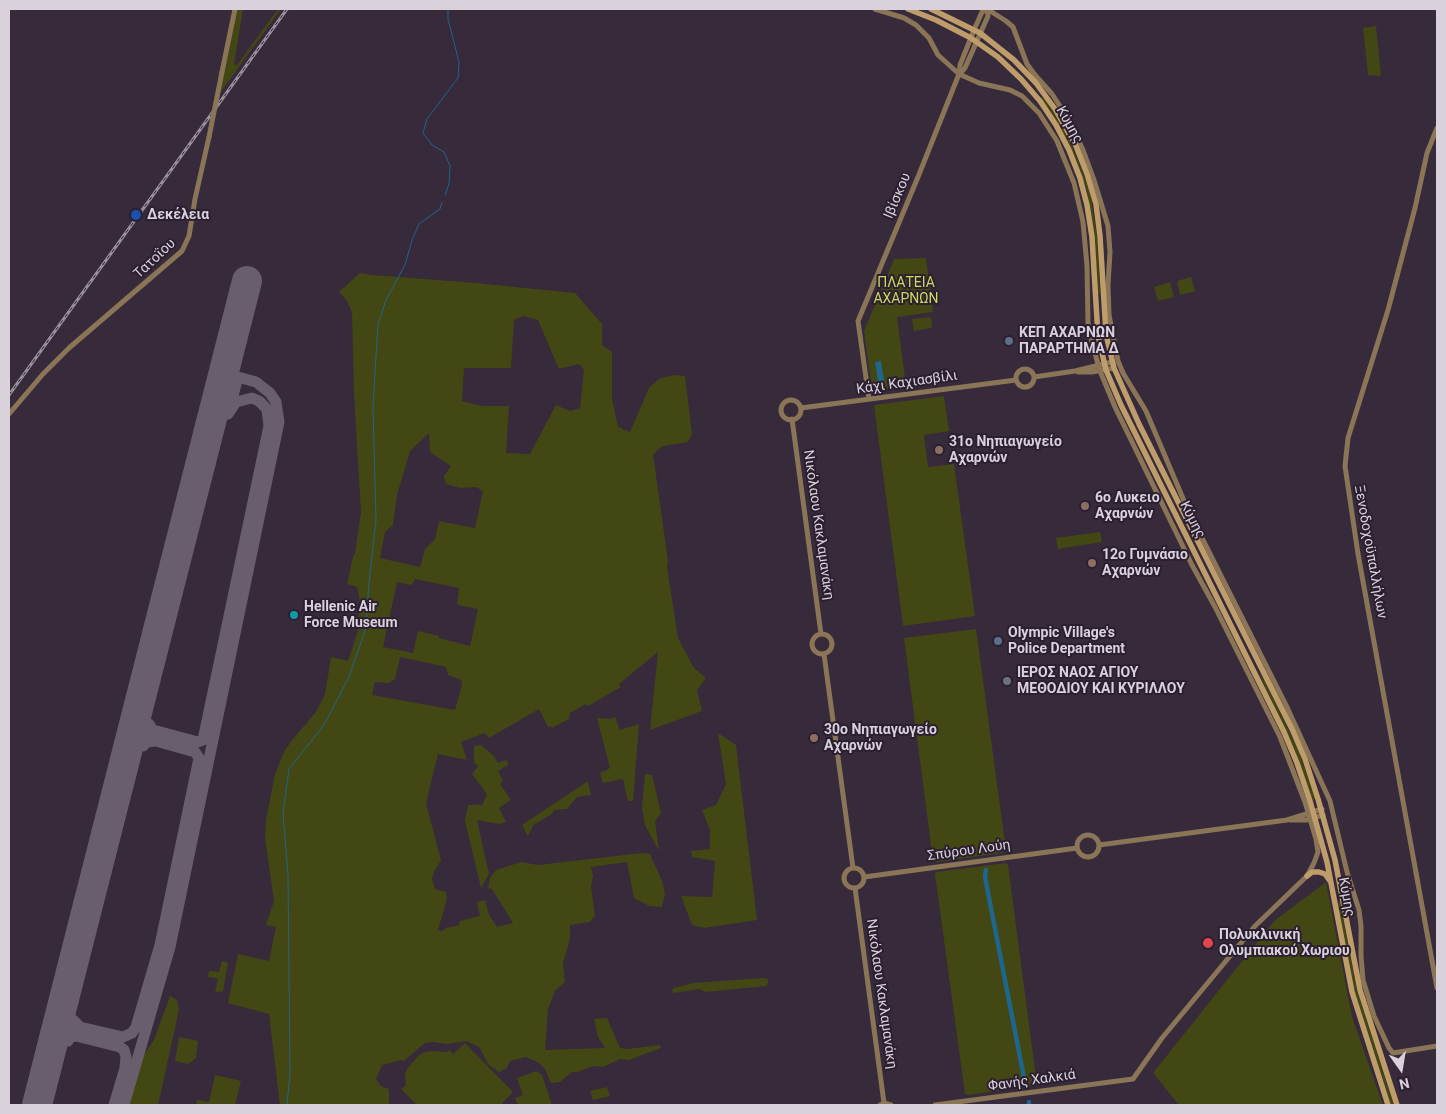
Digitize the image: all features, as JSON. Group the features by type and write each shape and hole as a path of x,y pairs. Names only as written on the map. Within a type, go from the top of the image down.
{"main road":[{"name":"Κύμης","path":"908,9 936,20 974,39 1009,67 1035,95 1056,125 1074,161 1087,205 1092,237 1098,336 1102,367 1284,732 1301,772 1331,882 1352,992 1388,1105"},
{"name":"Κύμης","path":"931,9 977,32 1003,50 1036,83 1056,109 1076,146 1096,204 1100,236 1105,322 1113,365 1138,424 1292,729 1305,759 1335,860 1360,990 1397,1105"},
{"path":"1307,876 1312,872 1319,872 1324,874 1331,882"}],"street":[{"name":"Τατοΐου","path":"9,414 43,374 69,348 182,251 189,236 235,9"},
{"path":"875,9 904,18 916,25 929,38 938,55 959,74 979,83 1010,90 1028,100 1046,124 1063,154 1075,189 1083,222 1087,266 1088,323 1102,367"},
{"path":"987,9 1013,27 1027,64 1035,76 1052,94 1083,150 1108,226 1110,252 1109,315 1118,361 1123,373 1146,411 1187,508 1286,705 1330,801 1361,920 1361,956 1365,989 1371,1009 1393,1053 1437,1046"},
{"name":"Ιβίσκου","path":"869,399 858,321 959,74 965,68 977,32 988,16 987,9"},
{"name":"Ξενοδοχοϋπαλλήλων","path":"1437,128 1427,153 1415,208 1388,310 1348,438 1345,466 1358,554 1437,988"},
{"path":"1034,377 1113,365"},
{"path":"1023,369 1030,370 1034,377 1032,384 1026,388 1019,386 1016,380 1018,372 1023,369"},
{"name":"Κάχι Καχιασβίλι","path":"801,408 1016,380"},
{"path":"793,400 801,408 800,414 792,419 786,418 782,414 783,404 793,400"},
{"name":"Νικόλαου Κακλαμανάκη","path":"792,419 821,634"},
{"path":"821,634 830,637 832,643 829,651 824,654 816,652 812,645 814,637 821,634"},
{"path":"824,654 852,868"},
{"path":"1099,845 1287,820 1295,821 1322,812"},
{"path":"1307,876 1318,852 1312,815"},
{"path":"1086,835 1095,837 1099,845 1097,853 1089,858 1080,854 1077,848 1078,841 1086,835"},
{"name":"Σπύρου Λούη","path":"864,877 1077,848"},
{"path":"852,868 861,870 864,877 862,884 855,888 847,885 844,879 847,870 852,868"},
{"name":"Φανής Χαλκιά","path":"935,1105 1133,1079 1162,1038 1255,926 1307,876"},
{"name":"Νικόλαου Κακλαμανάκη","path":"855,888 882,1104"},
{"path":"882,1104 891,1105"}],"green space":[{"path":"237,9 243,9 234,64 237,65 278,9 281,9 220,93"},
{"path":"1376,26 1381,76 1368,75 1363,28"},
{"path":"1043,97 1068,136 1090,191 1097,236 1100,294 1098,293 1094,236 1087,191 1071,148 1058,123 1041,99"},
{"name":"ΠΛΑΤΕΙΑ ΑΧΑΡΝΩΝ","path":"926,258 933,312 897,317 906,386 872,391 864,331 894,259"},
{"path":"360,273 575,293 602,324 602,345 612,352 612,399 618,427 630,432 649,388 659,379 673,375 685,376 692,434 688,442 663,446 653,454 678,638 694,668 706,678 697,690 702,711 650,730 658,652 619,684 621,687 588,706 586,704 570,713 569,719 552,728 551,726 548,727 539,709 489,738 485,733 461,742 467,760 438,754 426,803 441,860 432,879 435,889 446,892 447,899 438,930 442,931 459,925 460,921 480,916 477,902 485,900 489,915 497,927 513,923 492,889 488,888 490,878 496,870 521,862 538,865 642,853 650,854 662,881 665,894 662,907 649,906 634,898 627,862 591,867 593,876 591,886 595,916 590,922 570,925 570,939 563,963 565,982 555,991 548,1009 545,1050 605,1048 598,1037 594,1019 607,1018 620,1048 627,1049 660,1045 661,1048 629,1060 620,1059 603,1067 593,1066 578,1072 572,1072 560,1082 551,1083 545,1069 539,1063 526,1057 510,1061 507,1068 499,1072 488,1064 479,1047 466,1041 447,1044 425,1043 404,1061 401,1060 382,1065 376,1079 381,1086 389,1089 389,1105 280,1105 269,1014 228,1003 238,954 269,961 276,927 266,925 274,901 265,838 266,820 275,774 284,752 316,712 325,694 331,657 348,661 358,631 360,602 357,587 347,584 355,554 361,512 354,394 352,312 347,301 339,292","holes":["523,316 538,320 559,369 579,364 584,370 580,408 570,411 556,405 530,454 506,453 509,406 482,406 462,401 464,368 511,368 514,320","429,433 430,452 451,466 444,476 446,484 460,488 476,487 483,491 475,528 439,521 435,539 425,549 420,567 380,558 385,532 393,525 397,495 410,451","415,579 459,588 457,605 478,609 470,646 418,631 413,653 383,647 397,582 412,585","400,657 446,667 448,675 461,680 462,685 455,710 372,695 375,682 389,683 395,679"]},
{"path":"1191,277 1195,291 1180,295 1177,281"},
{"path":"1170,282 1174,297 1158,301 1154,287"},
{"path":"931,317 932,328 914,331 912,319"},
{"path":"944,396 949,431 924,435 928,467 954,464 975,616 903,626 874,405"},
{"path":"1100,532 1102,542 1058,549 1056,538"},
{"path":"976,629 1006,850 1002,853 936,862 933,860 904,638"},
{"path":"1258,671 1265,681 1298,750 1316,799 1313,800 1295,751"},
{"path":"615,717 620,730 639,724 633,801 628,801 623,779 603,783 600,773 610,768 597,718 610,719"},
{"path":"718,733 736,745 757,920 704,928 692,925 681,896 712,897 715,861 692,857 691,851 710,849 710,830 702,810 716,805 726,784"},
{"path":"481,745 493,755 498,763 506,760 509,764 498,771 503,781 500,784 511,800 499,808 506,822 499,824 477,820 489,874 481,888 465,821 468,805 482,805 487,794 472,774 478,766 474,762 474,746"},
{"path":"645,774 652,775 661,813 655,821 659,851 645,825 642,808"},
{"path":"588,781 591,795 577,797 567,809 554,810 551,815 534,824 528,836 522,825"},
{"path":"1006,863 1008,865 1037,1085 968,1095 965,1094 935,874 936,872"},
{"path":"1326,882 1352,1017 1383,1105 1179,1105 1153,1073 1274,921"},
{"path":"1340,902 1357,990 1394,1105 1391,1105 1354,991 1337,903"},
{"path":"222,961 228,963 223,991 215,993 218,978 208,977 209,971 219,972"},
{"path":"768,979 766,986 705,992 700,989 673,993 672,990 693,983"},
{"path":"170,996 177,1000 179,1010 158,1105 130,1105 139,1062 154,1040"},
{"path":"179,1037 198,1041 196,1058 188,1064 175,1061"},
{"path":"465,1043 513,1092 502,1103 504,1105 417,1105 401,1089 406,1085 405,1075 407,1069 418,1056 425,1052 447,1052 449,1050 453,1054"},
{"path":"536,1071 542,1075 552,1105 518,1105 515,1098 523,1095 517,1078"},
{"path":"215,1075 241,1081 235,1105 196,1105 197,1100 209,1102"},
{"path":"607,1087 610,1096 593,1100 590,1091"}],"water":[{"path":"881,361 885,387 879,388 875,362"}],"waterway":[{"path":"445,195 449,184 450,166 444,152 432,145 423,133 427,119 458,78 459,62 448,19 448,9"},
{"path":"287,1105 290,1073 288,874 283,813 289,769 324,725 349,677 366,628 376,520 373,407 378,324 386,300 405,265 419,224 440,209 442,202"},
{"path":"986,870 985,877 1025,1083"}],"taxiway":[{"path":"124,1105 170,947 279,422 276,402 270,393 256,382 238,377 229,410"},
{"path":"114,1105 125,1068 126,1057 124,1050 120,1047 76,1036 70,1037 68,1041 73,1020 80,1027 123,1037 132,1033 136,1027 160,945 199,758 195,752 156,741 147,742 143,746 149,724 153,730 198,742 203,740 269,426 267,409 259,401 252,398 236,402 228,414"}],"runway":[{"path":"37,1105 247,281"}],"railway":[{"path":"9,395 287,9"}],"place":[{"name":"Δεκέλεια","path":"136,215"},
{"name":"ΚΕΠ ΑΧΑΡΝΩΝ ΠΑΡΑΡΤΗΜΑ Δ","path":"1009,341"},
{"name":"31ο Νηπιαγωγείο Αχαρνών","path":"939,450"},
{"name":"6ο Λυκειο Αχαρνών","path":"1085,506"},
{"name":"12ο Γυμνάσιο Αχαρνών","path":"1092,563"},
{"name":"Hellenic Air Force Museum","path":"294,615"},
{"name":"Olympic Village's Police Department","path":"998,641"},
{"name":"ΙΕΡΟΣ ΝΑΟΣ ΑΓΙΟΥ ΜΕΘΟΔΙΟΥ ΚΑΙ ΚΥΡΙΛΛΟΥ","path":"1007,681"},
{"name":"30ο Νηπιαγωγείο Αχαρνών","path":"814,738"},
{"name":"Πολυκλινική Ολυμπιακού Χωριου","path":"1208,943"}]}
